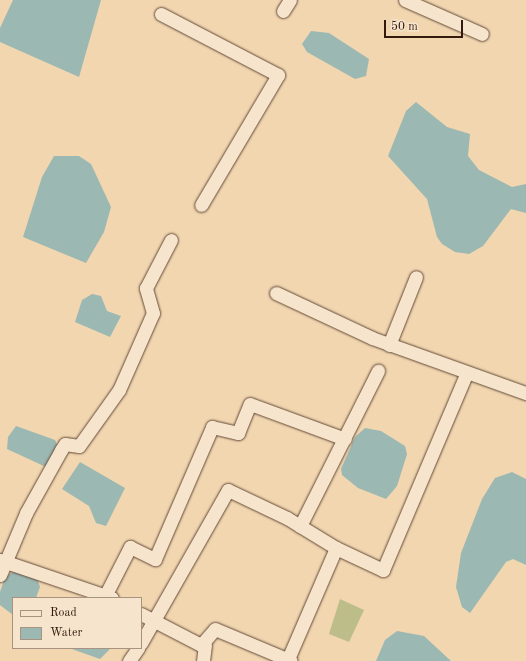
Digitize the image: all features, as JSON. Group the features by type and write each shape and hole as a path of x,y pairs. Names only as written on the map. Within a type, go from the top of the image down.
{"street":[{"path":"283,11 290,0"},
{"path":"405,0 482,34"},
{"path":"161,14 278,75 201,205"},
{"path":"0,575 2,561 61,450 65,444 79,446 119,390 154,313 146,288 171,240"},
{"path":"389,345 416,277"},
{"path":"276,293 389,345 466,374 526,394"},
{"path":"300,526 378,371"},
{"path":"142,642 155,622 228,490 300,526 336,548 383,570 466,374"},
{"path":"2,561 109,596 130,547 155,559 212,426 238,432 250,404 345,439"},
{"path":"203,661 205,645 215,629 290,660 336,548"},
{"path":"142,615 205,645"},
{"path":"129,661 137,649"}],"green space":[{"path":"340,599 364,610 349,642 329,634"}],"water":[{"path":"13,0 101,0 79,77 0,42 0,28"},
{"path":"311,31 329,33 369,59 366,76 355,79 307,52 302,44"},
{"path":"416,102 447,127 470,134 468,156 479,170 512,187 526,184 526,213 511,209 483,246 469,254 455,252 442,244 437,237 427,199 388,156 406,111"},
{"path":"54,156 79,156 91,164 111,207 104,232 86,263 23,237 42,177"},
{"path":"92,294 101,296 107,311 121,316 110,337 75,322 82,300"},
{"path":"16,426 55,440 58,447 46,467 7,449 8,437"},
{"path":"365,428 381,431 405,446 407,454 397,486 386,499 358,488 342,475 341,469 355,437"},
{"path":"80,462 125,488 106,526 96,523 89,506 62,489"},
{"path":"512,472 526,479 526,565 513,559 506,562 470,613 462,607 456,587 461,553 482,499 495,478"},
{"path":"16,570 37,577 40,587 36,597 12,597 12,614 0,605 0,592 5,577"},
{"path":"397,631 424,636 451,661 376,661 385,640"},
{"path":"72,649 110,649 100,659"}]}
